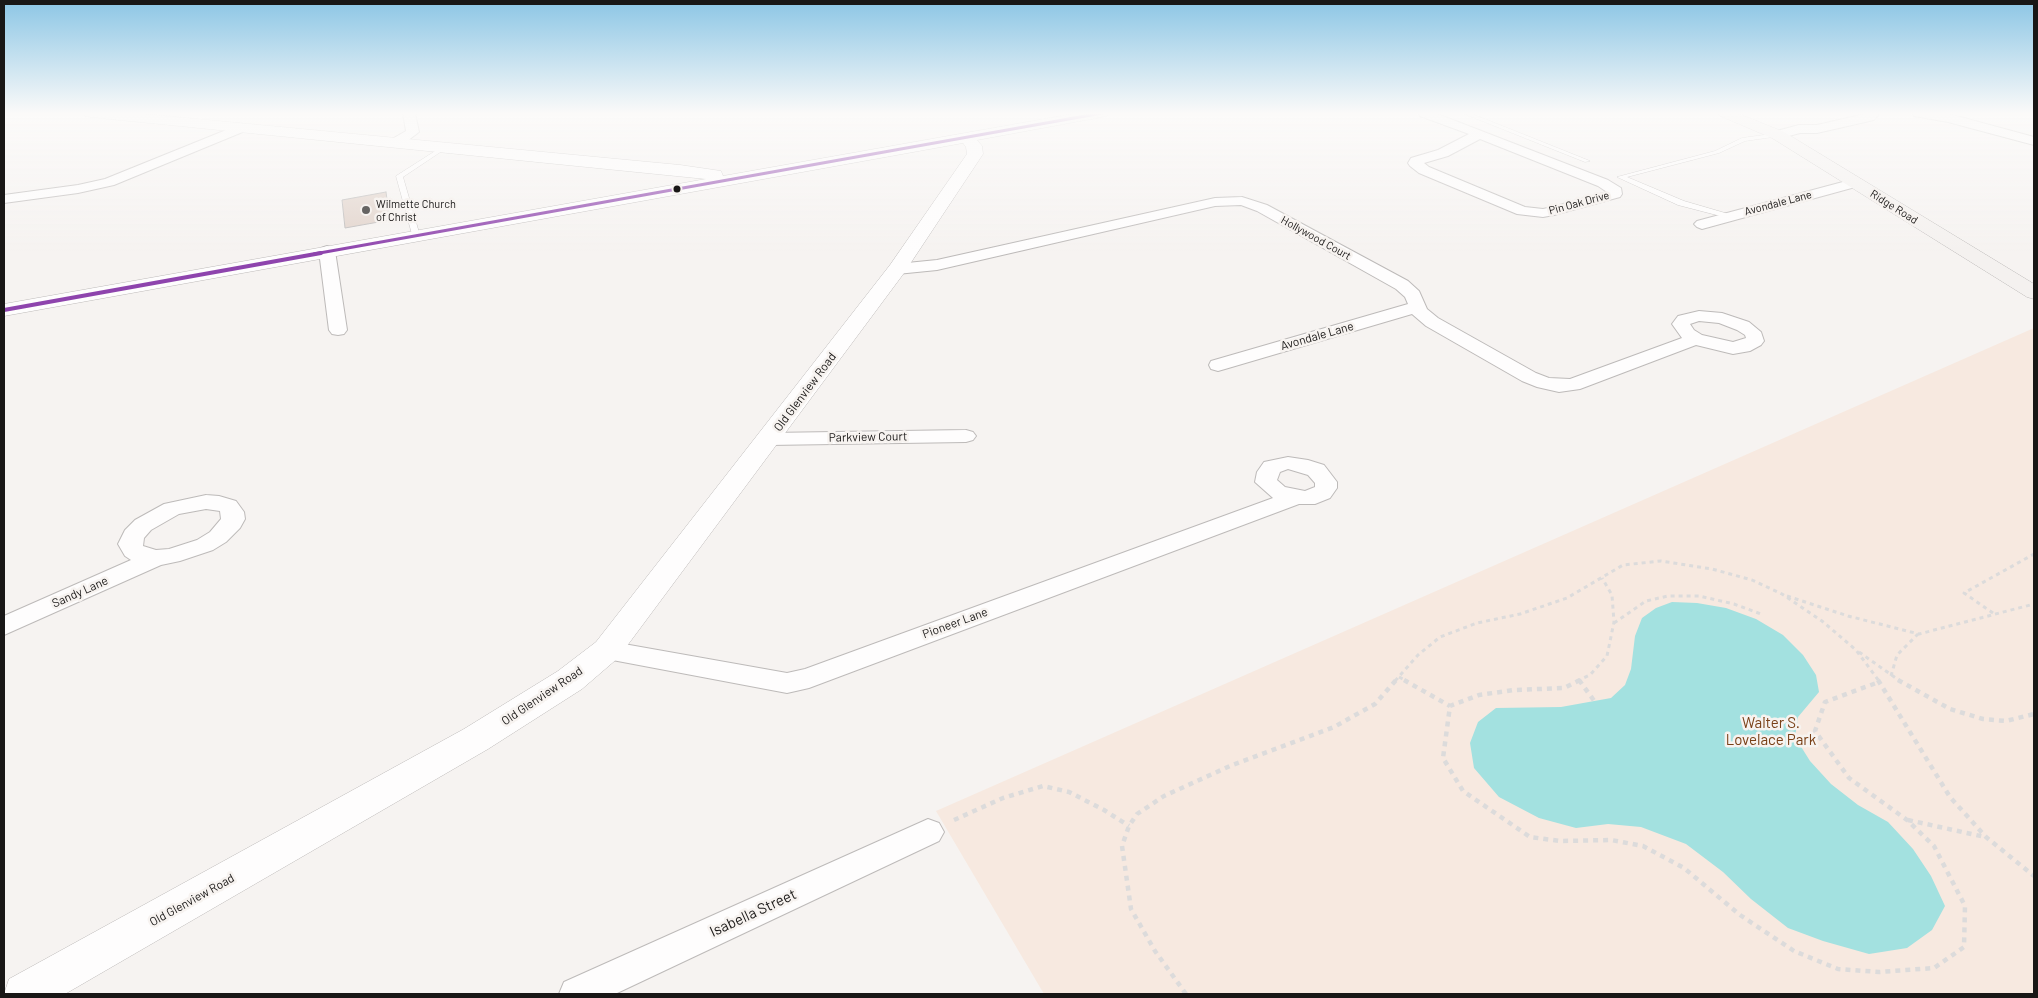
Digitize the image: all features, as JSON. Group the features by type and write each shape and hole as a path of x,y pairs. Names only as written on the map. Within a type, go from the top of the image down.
{"main road":[{"name":"Ridge Road","path":"1818,160 2034,293"}],"street":[{"path":"4,199 78,189 109,182 164,160"},
{"path":"573,160 680,170 739,179"},
{"path":"4,310 847,160"},
{"name":"Old Glenview Road","path":"24,994 476,739 570,680 607,650 897,269 971,160"},
{"name":"Pin Oak Drive","path":"1421,160 1416,161 1415,164 1424,170 1522,211 1543,213 1554,211 1615,194 1616,191 1603,183 1544,160"},
{"name":"Avondale Lane","path":"1702,224 1854,182"},
{"name":"Hollywood Court","path":"897,269 937,264 1216,202 1242,201 1258,206 1402,285 1413,295 1417,307 1442,329 1529,377 1544,383 1559,386 1572,385 1696,339"},
{"path":"327,252 338,330"},
{"name":"Avondale Lane","path":"1218,365 1417,307"},
{"name":"Parkview Court","path":"769,439 966,436"},
{"name":"Pioneer Lane","path":"607,650 787,683 809,678 1295,498"},
{"name":"Sandy Lane","path":"4,626 156,558"},
{"name":"Isabella Street","path":"577,994 928,832"}],"lane":[{"path":"416,236 399,176 425,160"},
{"path":"1688,160 1620,177 1681,203 1729,217"}],"path":[{"path":"1993,613 1964,593 2034,554"},
{"path":"1186,994 1155,951 1131,909 1122,846 1129,826 1137,814 1164,796 1230,766 1334,727 1374,704 1418,655 1440,637 1477,623 1520,614 1568,598 1623,564 1661,561 1712,569 1752,580 1782,594 1848,616 1919,634"},
{"path":"1450,706 1479,695 1514,690 1564,688 1590,675 1606,656 1614,623 1612,595 1602,578"},
{"path":"1782,594 1822,621 1891,676 1950,709 1983,719 2006,721 2034,714"},
{"path":"1614,623 1646,601 1668,596 1699,596 1734,604 1761,614"},
{"path":"1891,676 1896,655 1919,634 1993,613 2034,604"},
{"path":"1856,650 1879,682 1950,797 1986,837 2034,876"},
{"path":"1399,677 1450,706"},
{"path":"1579,680 1595,702"},
{"path":"1450,706 1443,758 1463,792 1530,837 1560,841 1611,840 1643,846 1684,868 1740,915 1794,951 1838,969 1879,972 1934,968 1964,947 1965,906 1934,846 1907,820 1849,778 1815,731 1825,702 1879,682"},
{"path":"928,832 1003,798 1043,786 1069,792 1129,826"},
{"path":"1907,820 1986,837"}],"green space":[{"name":"Walter S. Lovelace Park","path":"2034,328 2034,994 1044,994 936,811"}],"water":[{"path":"1672,602 1697,603 1726,608 1756,619 1783,635 1803,655 1816,675 1819,692 1798,717 1795,737 1810,761 1831,784 1858,805 1888,822 1913,849 1931,876 1945,906 1932,930 1907,948 1869,954 1823,941 1788,928 1751,899 1723,872 1686,844 1641,827 1608,824 1576,828 1539,818 1499,797 1474,768 1470,743 1478,722 1496,708 1561,707 1611,698 1625,685 1631,669 1635,636 1642,618 1656,608"}],"building":[{"name":"Wilmette Church of Christ","path":"386,192 390,220 345,228 342,200"}],"transit line":[{"path":"4,310 842,160"}],"place":[{"name":"Wilmette Church of Christ","path":"366,210"}]}
